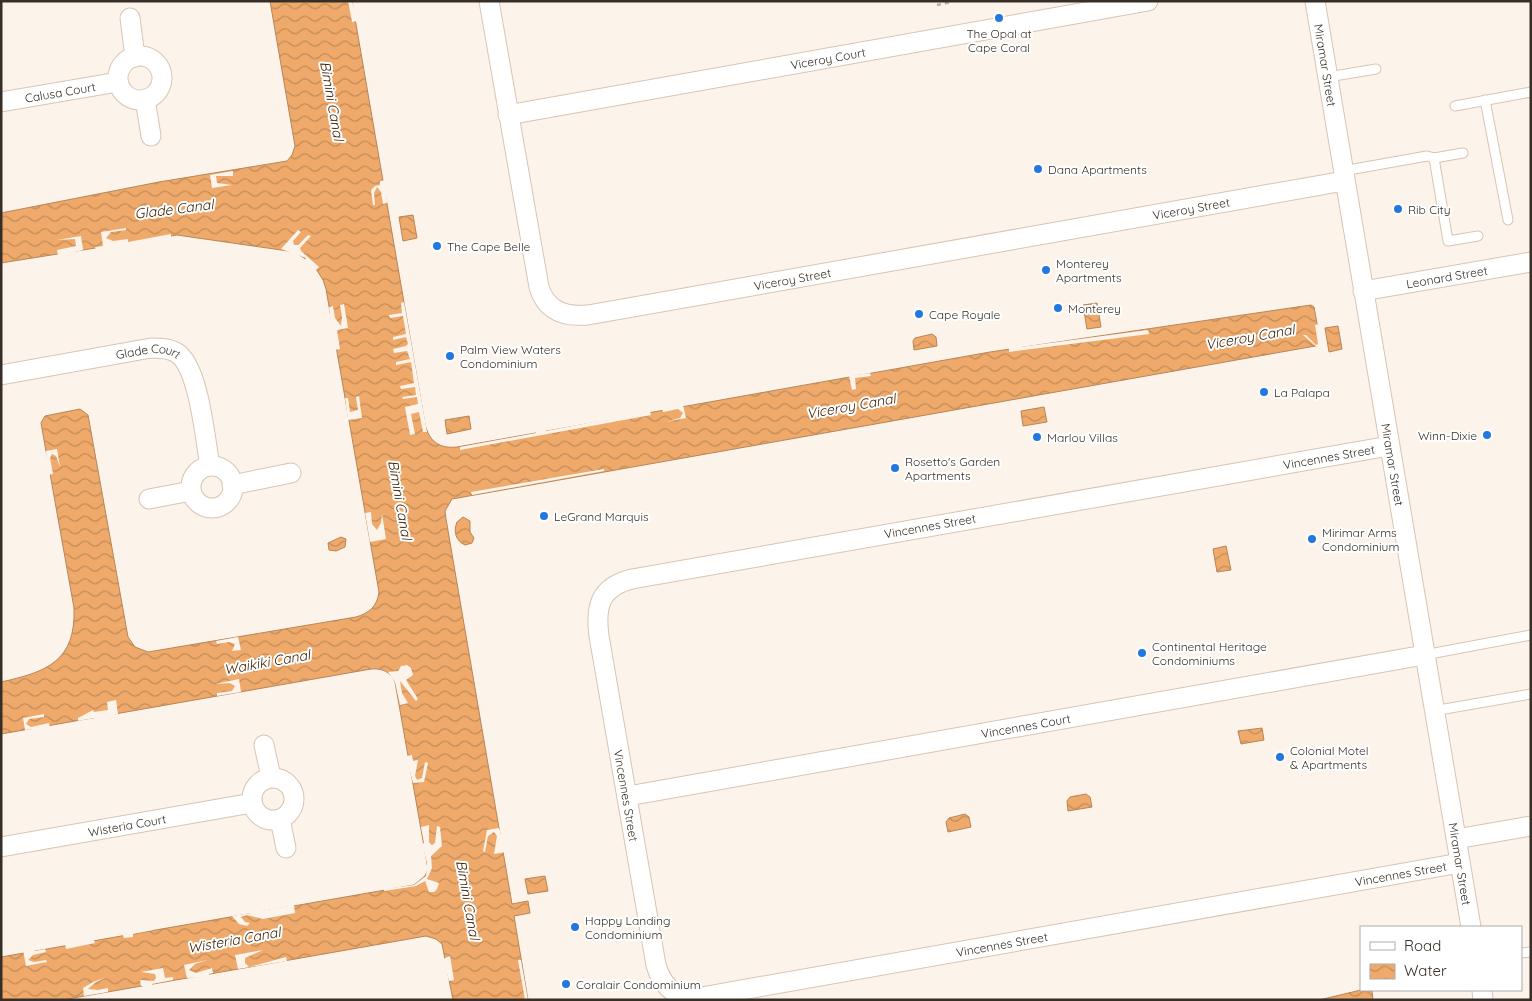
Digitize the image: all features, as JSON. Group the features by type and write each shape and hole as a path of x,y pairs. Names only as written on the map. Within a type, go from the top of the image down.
{"street":[{"name":"Viceroy Street","path":"489,1 541,294 552,309 571,316 596,314 1343,176"},
{"name":"Viceroy Court","path":"508,115 1148,1"},
{"name":"Miramar Street","path":"1315,1 1388,446 1471,926"},
{"path":"130,18 135,57"},
{"path":"135,57 148,58 159,67 161,73 160,86 156,92 145,99 138,100 126,94 118,82 120,70 124,64 135,57"},
{"name":"Calusa Court","path":"1,102 118,82"},
{"path":"145,99 151,136"},
{"name":"Leonard Street","path":"1363,291 1531,262"},
{"name":"Glade Court","path":"1,375 151,348 169,349 178,353 192,370 210,466"},
{"name":"Vincennes Street","path":"1388,446 640,577 616,584 607,591 600,603 598,625 659,975 668,989 689,997 1460,863"},
{"path":"210,466 226,471 232,485 231,495 227,501 216,507 203,506 197,502 191,491 196,472 210,466"},
{"path":"232,485 291,473"},
{"name":"Vincennes Court","path":"628,796 1424,655"},
{"path":"264,745 271,777"},
{"path":"271,777 284,780 293,791 293,806 288,814 280,819 267,819 255,810 252,804 254,787 259,782 271,777"},
{"name":"Wisteria Court","path":"1,847 252,804"},
{"path":"280,819 286,848"},
{"path":"1456,840 1531,826"}],"lane":[{"path":"1328,77 1376,69"},
{"path":"1455,106 1531,92"},
{"path":"1485,100 1508,220"},
{"path":"1343,176 1428,156 1434,158 1463,153"},
{"path":"1434,158 1448,241 1478,236"},
{"path":"1424,655 1531,635"},
{"path":"1433,711 1531,694"}],"path":[{"path":"937,5 952,2"}],"water":[{"path":"270,1 352,1 425,424 432,439 445,447 457,447 990,352 1311,305 1314,307 1321,345 452,499 445,511 446,519 512,904 528,901 530,913 514,916 528,1000 453,1000 442,944 436,939 426,936 62,1000 1,1000 1,957 414,885 425,876 428,869 395,682 389,673 379,669 1,734 1,682 32,674 56,661 70,641 73,626 74,608 41,423 45,416 80,409 88,415 128,637 135,647 148,652 356,617 365,614 376,602 379,592 326,289 313,264 295,252 177,235 1,263 1,213 159,182 287,161 292,155 295,146"},
{"path":"413,215 417,238 403,241 399,217"},
{"path":"1097,303 1101,327 1087,329 1083,305"},
{"path":"1338,326 1342,349 1329,352 1325,328"},
{"path":"932,334 936,337 937,346 914,350 913,341 915,338"},
{"path":"1044,407 1047,422 1023,426 1021,411"},
{"path":"469,416 471,429 447,434 445,420"},
{"path":"463,517 470,521 470,532 474,538 472,543 465,545 457,539 455,533 457,522"},
{"path":"341,537 346,539 345,547 336,551 329,550 328,543"},
{"path":"1226,546 1231,570 1217,572 1213,549"},
{"path":"1262,728 1264,740 1241,744 1238,731"},
{"path":"1086,794 1090,797 1092,807 1068,811 1067,801 1070,797"},
{"path":"965,814 969,817 971,827 948,832 946,822 949,818"},
{"path":"545,876 548,891 528,894 525,879"},
{"path":"1360,990 1372,991 1373,1000 1319,1000"}],"pier":[{"path":"348,1 352,1 358,21 352,22"},
{"path":"233,171 233,176 216,176 217,183 232,185 212,188 210,175"},
{"path":"386,180 387,203 383,204 381,192 377,187 374,193 375,205 373,205 371,190 375,186 380,185 380,181"},
{"path":"126,228 126,230 111,232 106,238 113,241 128,239 128,242 171,234 171,237 96,250 95,247 103,246 101,232"},
{"path":"298,230 301,232 293,241 294,245 298,245 308,235 311,236 300,248 319,267 315,271 305,260 306,258 281,249"},
{"path":"81,236 83,250 58,256 57,250 76,246 75,239 57,240"},
{"path":"404,302 427,432 423,432 419,412 411,414 415,434 410,435 405,407 418,404 417,397 403,399 402,397 416,395 415,387 401,389 400,386 414,383 411,362 396,365 396,362 410,359 407,351 394,353 393,349 408,344 406,337 393,340 393,337 406,334 403,316 390,318 389,315 402,313 401,303"},
{"path":"344,304 348,328 337,330 340,349 334,350 329,307 333,306 335,318 341,326 340,305"},
{"path":"1318,324 1323,345 1318,348 1303,335 1306,335 1316,345 1318,344 1315,325"},
{"path":"1148,330 1149,334 1009,352 1009,346 1019,345 1020,347"},
{"path":"870,373 871,376 855,378 856,389 852,390 849,376"},
{"path":"359,396 362,418 348,420 345,398 348,398 350,412 358,410 356,397"},
{"path":"683,405 686,418 665,422 680,418 683,413 678,409 663,412 662,409"},
{"path":"650,411 651,415 460,450 460,447 536,433 536,430 545,428 546,431"},
{"path":"57,449 60,467 56,456 52,454 50,458 53,474 47,475 46,451"},
{"path":"604,469 604,471 472,495 471,492"},
{"path":"371,512 372,524 377,530 381,523 382,514 386,539 370,542 365,513"},
{"path":"238,637 241,650 232,651 235,644 229,642 217,644 216,641"},
{"path":"407,665 411,668 413,675 406,680 418,699 416,701 400,681 402,693 408,703 400,705 395,682 388,672 398,671 401,666"},
{"path":"239,679 241,692 217,696 217,693 232,691 235,686 230,683 215,684"},
{"path":"116,700 118,714 95,720 94,718 78,721 78,718 93,710 94,712 108,710 107,702"},
{"path":"44,714 44,717 29,719 26,724 31,727 49,723 50,728 25,730 23,718"},
{"path":"412,755 413,761 418,760 415,776 417,780 422,778 425,762 428,763 424,782 413,783 406,756"},
{"path":"429,825 429,842 432,845 435,843 437,826 440,827 442,846 431,856 432,868 427,879 439,883 437,889 434,892 429,892 425,881 416,886 384,891 384,889 414,885 426,876 427,863 422,844 424,843 421,827"},
{"path":"499,828 506,852 494,854 497,836 494,832 488,836 485,852 483,851 487,830"},
{"path":"294,905 295,913 263,919 247,915 241,917 245,922 250,923 247,926 239,924 232,916 251,913 251,910 259,909 260,911"},
{"path":"153,927 153,930 133,934 133,937 124,938 122,933"},
{"path":"94,940 95,943 66,949 65,943"},
{"path":"34,948 35,951 45,949 46,952 33,955 28,960 34,962 46,960 47,962 26,966 23,950"},
{"path":"263,950 245,958 245,963 249,967 286,957 287,961 238,969 235,955"},
{"path":"450,956 454,980 449,981 443,959"},
{"path":"207,960 195,964 189,970 196,973 212,968 213,973 209,974 209,977 187,978 184,965"},
{"path":"518,960 521,960 528,1000 525,1000"},
{"path":"163,968 165,978 173,977 173,980 152,984 153,987 144,988 141,986 140,980 154,981 156,978 155,974 141,972"},
{"path":"107,977 96,982 88,989 108,988 108,992 84,996 83,988 93,982"}],"place":[{"name":"The Opal at Cape Coral","path":"999,18"},
{"name":"Dana Apartments","path":"1038,169"},
{"name":"Rib City","path":"1398,209"},
{"name":"The Cape Belle","path":"437,246"},
{"name":"Monterey Apartments","path":"1046,270"},
{"name":"Monterey","path":"1058,308"},
{"name":"Cape Royale","path":"919,314"},
{"name":"Palm View Waters Condominium","path":"450,356"},
{"name":"La Palapa","path":"1264,392"},
{"name":"Winn-Dixie","path":"1487,435"},
{"name":"Marlou Villas","path":"1037,437"},
{"name":"Rosetto's Garden Apartments","path":"895,468"},
{"name":"LeGrand Marquis","path":"544,516"},
{"name":"Mirimar Arms Condominium","path":"1312,539"},
{"name":"Continental Heritage Condominiums","path":"1142,653"},
{"name":"Colonial Motel & Apartments","path":"1280,757"},
{"name":"Happy Landing Condominium","path":"575,927"},
{"name":"Coralair Condominium","path":"566,984"}],"water label":[{"name":"Bimini Canal","path":"332,101"},
{"name":"Glade Canal","path":"174,209"},
{"name":"Viceroy Canal","path":"1250,337"},
{"name":"Viceroy Canal","path":"851,406"},
{"name":"Bimini Canal","path":"400,500"},
{"name":"Waikiki Canal","path":"267,662"},
{"name":"Bimini Canal","path":"468,900"},
{"name":"Wisteria Canal","path":"234,940"}]}
